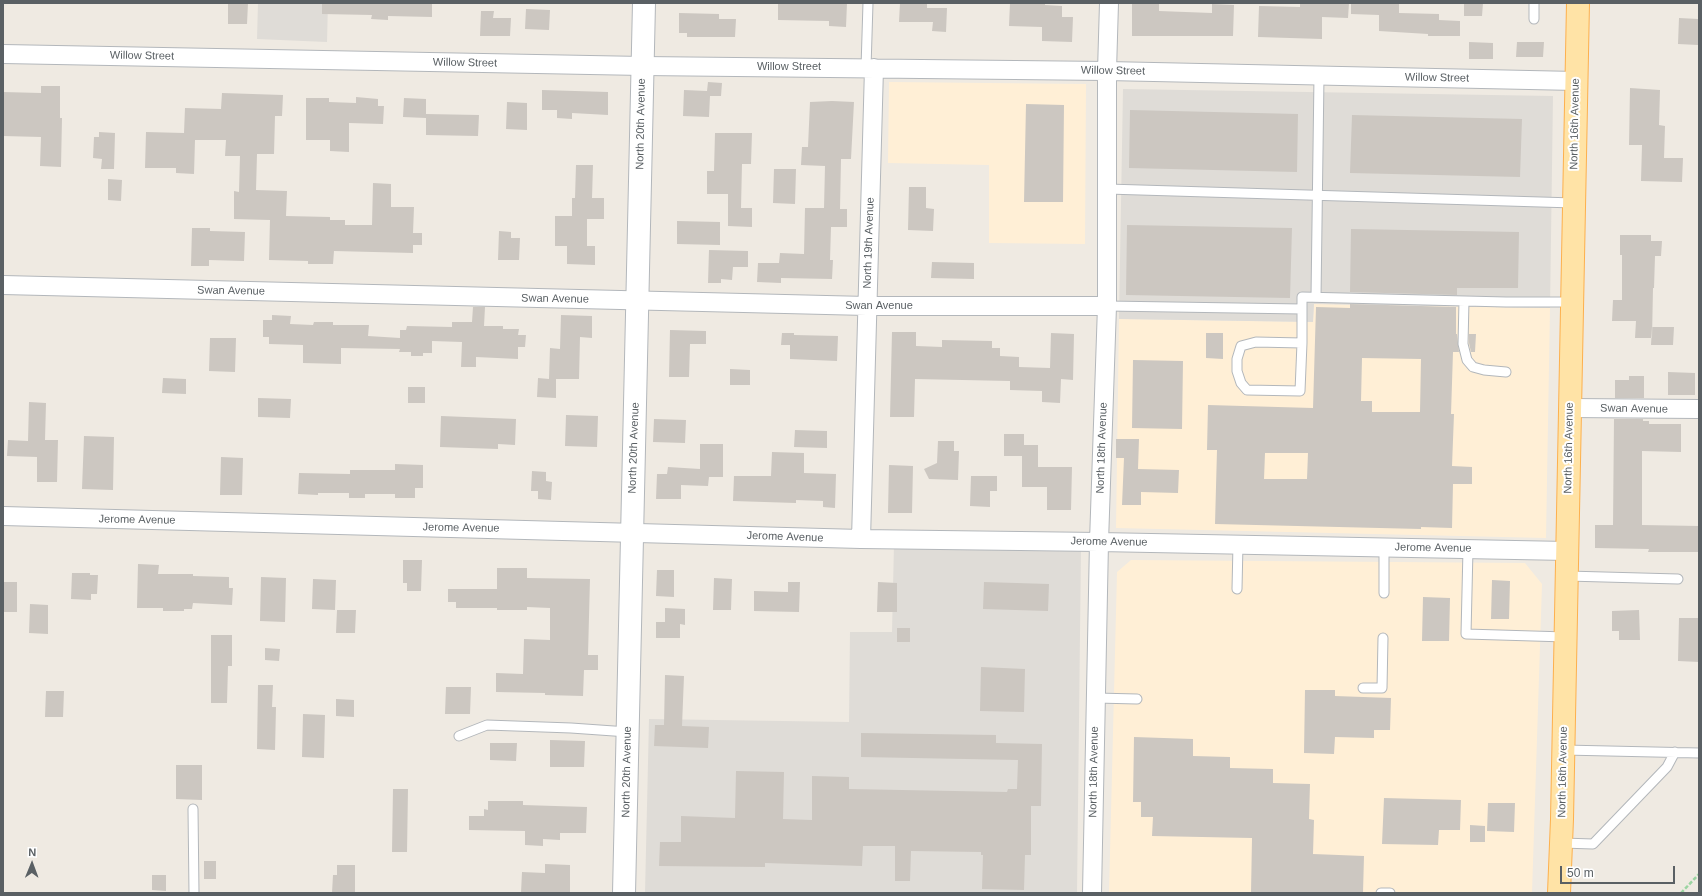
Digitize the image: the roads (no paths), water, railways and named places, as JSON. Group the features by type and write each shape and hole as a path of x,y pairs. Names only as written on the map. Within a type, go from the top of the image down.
{"main road":[{"name":"North 16th Avenue","path":"1559,893 1562,843 1564,750 1578,3"}],"street":[{"name":"North 20th Avenue","path":"624,893 644,3"},
{"name":"North 18th Avenue","path":"1092,893 1099,542 1107,306 1107,71 1109,3"},
{"name":"Willow Street","path":"3,54 642,66 1107,71 1576,81"},
{"name":"North 19th Avenue","path":"861,539 867,306 870,68"},
{"name":"Swan Avenue","path":"3,285 867,306 1107,306"},
{"name":"Swan Avenue","path":"1570,408 1699,409"},
{"name":"Jerome Avenue","path":"3,516 861,539 1238,544 1568,551"}],"lane":[{"path":"868,3 870,68"},
{"path":"1534,3 1534,18"},
{"path":"1316,297 1319,76"},
{"path":"1107,189 1574,204"},
{"path":"1302,343 1256,342 1241,346 1237,358 1237,371 1241,383 1247,390 1300,391 1302,343 1302,297 1572,302"},
{"path":"1464,301 1463,344 1467,360 1473,366 1478,368 1506,372"},
{"path":"1107,306 1302,309"},
{"path":"1237,589 1238,544"},
{"path":"1384,548 1384,593"},
{"path":"1468,549 1466,634 1566,637"},
{"path":"1567,576 1678,578"},
{"path":"1363,688 1382,688 1383,638"},
{"path":"1096,698 1137,699"},
{"path":"459,736 487,725 628,732"},
{"path":"1564,750 1699,753"},
{"path":"1562,843 1594,844 1667,768 1675,752"},
{"path":"193,810 194,893"},
{"path":"1381,893 1390,893"}]}
